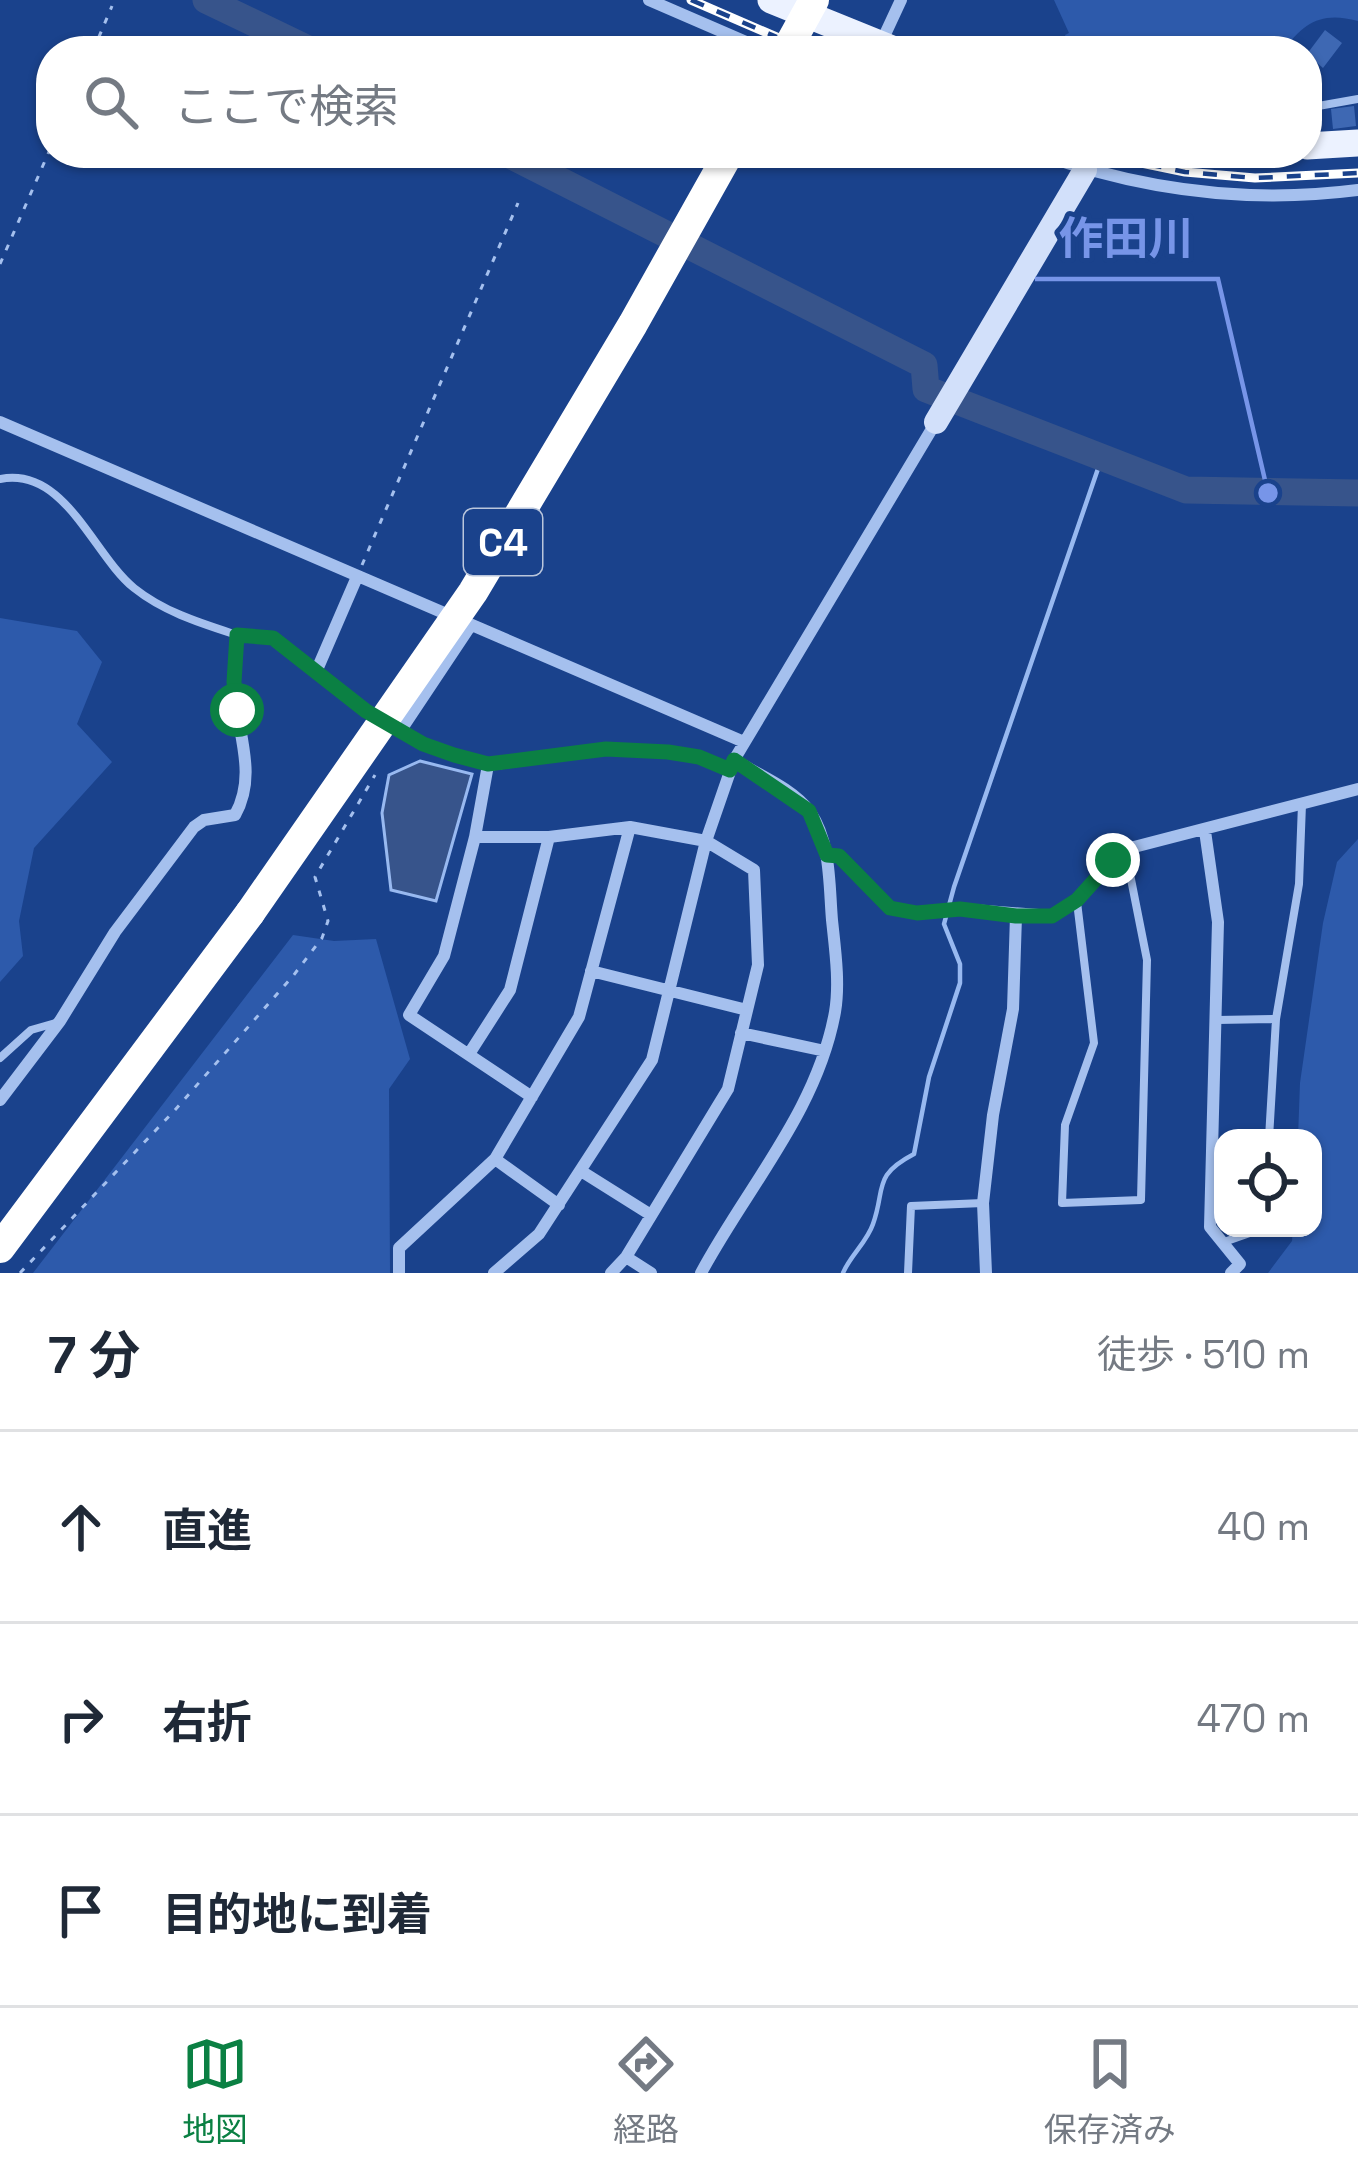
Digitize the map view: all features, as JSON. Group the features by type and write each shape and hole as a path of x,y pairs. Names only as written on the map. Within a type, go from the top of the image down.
{"highway":[{"path":"794,36 814,0"},
{"name":"C4","path":"0,1248 250,914 473,592 721,168"}],"main road":[{"path":"771,0 859,36"},
{"path":"1322,145 1358,143"}],"street":[{"path":"649,0 732,36"},
{"path":"892,36 902,0"},
{"path":"494,1273 539,1234 652,1060 706,841 732,765 1085,168"},
{"path":"1109,168 1198,193 1279,197 1358,190"},
{"path":"0,422 744,742"},
{"path":"316,672 357,578"},
{"path":"401,730 471,625"},
{"path":"0,1100 60,1021 115,932 179,845 205,820 235,815 248,770 234,682 237,635 273,638 366,711 436,750 488,764 606,749 699,757 732,765 809,811 827,855 836,1008 825,1051 796,1122 730,1220 701,1273"},
{"path":"488,764 475,837 444,956 409,1016 532,1096"},
{"path":"827,855 839,856 890,908 917,913 960,909 1052,916 1077,900 1126,852 1358,789"},
{"path":"475,837 549,837 630,826 706,841 754,870 758,965 728,1089 626,1257 611,1273"},
{"path":"399,1273 399,1248 495,1159 579,1017 630,826"},
{"path":"1205,830 1217,922 1210,1227 1240,1264 1231,1273"},
{"path":"469,1054 510,990 549,837"},
{"path":"986,1273 983,1203 993,1114 1013,1009 1016,916"},
{"path":"591,971 747,1010"},
{"path":"741,1033 825,1051"},
{"path":"495,1159 559,1205"},
{"path":"581,1171 651,1215"},
{"path":"626,1257 652,1273"}],"lane":[{"path":"1322,105 1358,99"},
{"path":"0,479 35,482 67,507 128,584 159,606 237,635"},
{"path":"1270,1129 1276,1019 1299,884 1302,804"},
{"path":"1077,900 1094,1043 1065,1125 1062,1203 1141,1200 1147,960 1126,852"},
{"path":"1215,1019 1276,1019"},
{"path":"0,1058 32,1030 60,1021"},
{"path":"908,1273 911,1206 983,1203"},
{"path":"1223,1243 1239,1237"}],"path":[{"path":"99,36 112,6"},
{"path":"0,265 42,168"},
{"path":"357,578 518,203"},
{"path":"20,1273 174,1111 322,938 328,911 315,878 378,769"}],"shaded area":[{"path":"1054,0 1358,0 1358,21 1324,18 1296,36 1065,36 1069,33"},
{"path":"0,618 77,631 102,662 77,724 112,762 34,848 19,921 23,956 0,982"},
{"path":"420,761 472,774 436,901 391,890 382,813 389,775"},
{"path":"1358,839 1358,1273 1268,1273 1292,1237 1322,1237 1322,1129 1298,1129 1300,1083 1323,923 1337,862"},
{"path":"293,935 334,941 376,939 410,1059 389,1089 390,1273 33,1273"}],"building":[{"path":"1325,30 1342,43 1323,68 1322,36"},
{"path":"1354,106 1356,126 1333,129 1331,109"}],"waterway":[{"path":"206,0 281,36"},
{"path":"536,168 924,365 926,389 1186,490 1358,493"},
{"path":"843,1273 870,1231 886,1176 914,1154 929,1077 960,983 960,964 944,924 1101,460"}],"railway":[{"path":"691,0 774,36"},
{"path":"1166,168 1255,178 1358,173"}],"place":[{"name":"作田川","path":"1268,493"}],"route":[{"path":"237,710 237,635 273,638 366,711 423,744 488,764 606,749 699,757 730,770 734,760 809,811 827,855 839,856 890,908 917,913 960,909 1052,916 1077,900 1113,860"}]}
